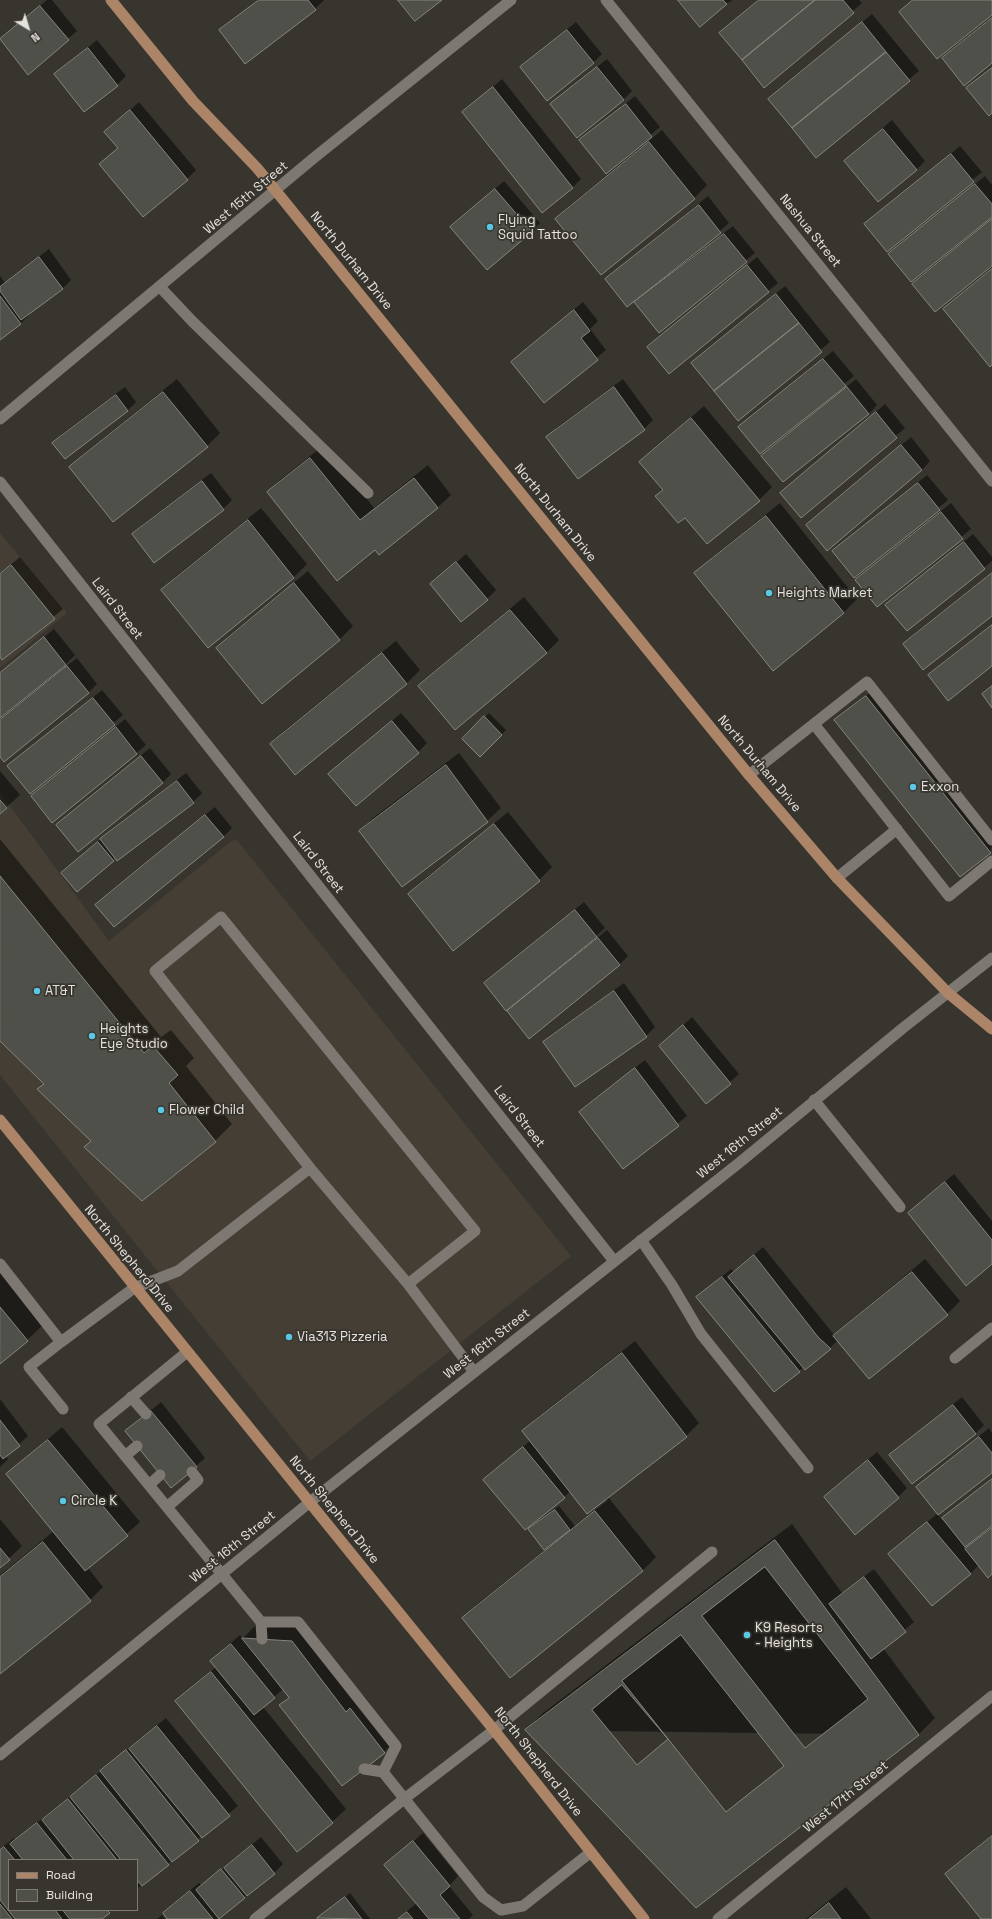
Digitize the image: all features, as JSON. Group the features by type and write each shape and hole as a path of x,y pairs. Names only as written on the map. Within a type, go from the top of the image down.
{"main road":[{"name":"North Durham Drive","path":"110,0 193,101 257,168 749,775 837,878 948,993 992,1029"},
{"name":"North Shepherd Drive","path":"0,1120 134,1288 310,1502 494,1730 644,1919"}],"street":[{"name":"West 15th Street","path":"0,419 276,191 511,0"},
{"name":"Nashua Street","path":"606,0 992,480"},
{"path":"160,287 192,321 368,493"},
{"name":"Laird Street","path":"0,482 614,1261"},
{"path":"749,775 867,682 992,840"},
{"path":"814,724 949,896 992,861"},
{"path":"837,878 897,829"},
{"path":"408,1284 475,1231 221,917 155,971 310,1168 408,1284 474,1372"},
{"name":"West 16th Street","path":"0,1755 310,1502 641,1240 992,958"},
{"path":"814,1100 900,1207"},
{"path":"63,1409 29,1367 134,1288 178,1271 310,1168"},
{"path":"641,1240 672,1285 701,1334 808,1468"},
{"path":"0,1264 61,1342"},
{"path":"955,1358 992,1328"},
{"path":"187,1352 99,1424 261,1622 262,1639"},
{"path":"132,1397 146,1414"},
{"path":"125,1456 137,1446"},
{"path":"167,1507 198,1480 192,1472"},
{"path":"149,1484 160,1475"},
{"path":"255,1919 404,1799 494,1730 712,1552"},
{"path":"261,1622 298,1622 396,1746 383,1772"},
{"name":"West 17th Street","path":"718,1919 992,1696"},
{"path":"364,1768 383,1772 483,1897 501,1910 523,1906 591,1852"}],"shaded area":[{"path":"0,533 67,613 0,668"},
{"path":"0,792 109,941 230,842 236,839 571,1256 310,1461 0,1075"}],"building":[{"path":"259,0 308,0 316,10 245,64 219,30"},
{"path":"398,0 442,0 415,21"},
{"path":"678,0 723,0 727,4 700,27"},
{"path":"759,0 815,0 742,60 719,33"},
{"path":"815,0 843,0 854,13 764,88 742,60"},
{"path":"913,0 992,0 992,15 937,59 899,12"},
{"path":"40,6 69,40 28,75 0,39"},
{"path":"992,18 992,63 964,86 942,58"},
{"path":"862,22 886,52 792,128 768,99"},
{"path":"567,30 594,63 547,101 520,67"},
{"path":"88,48 118,86 84,112 54,74"},
{"path":"886,52 910,81 816,158 792,128"},
{"path":"597,67 624,100 577,138 550,104"},
{"path":"992,68 992,113 989,116 966,88"},
{"path":"493,87 573,188 542,213 462,112"},
{"path":"626,104 652,137 606,174 579,140"},
{"path":"130,110 188,180 143,217 99,164 118,148 104,132"},
{"path":"883,129 917,170 878,202 844,161"},
{"path":"649,142 695,199 601,275 555,219"},
{"path":"951,154 974,182 887,252 864,224"},
{"path":"975,184 992,204 992,217 911,282 888,254"},
{"path":"495,189 532,232 487,270 450,227"},
{"path":"699,205 721,233 627,307 605,279"},
{"path":"992,219 992,266 935,312 912,284"},
{"path":"724,234 747,262 659,333 634,302"},
{"path":"39,257 63,289 21,320 0,291 0,287"},
{"path":"747,265 769,292 669,374 647,347"},
{"path":"992,269 992,365 990,367 943,309"},
{"path":"776,294 799,323 714,391 691,363"},
{"path":"0,296 21,324 0,340"},
{"path":"574,310 590,331 581,338 598,360 544,403 511,362"},
{"path":"799,323 822,352 738,421 714,391"},
{"path":"823,359 846,386 760,454 738,427"},
{"path":"614,387 645,430 578,479 546,437"},
{"path":"847,387 869,414 783,482 761,456"},
{"path":"163,392 208,447 113,522 69,467"},
{"path":"116,395 128,411 65,459 52,443"},
{"path":"876,412 897,438 801,518 780,493"},
{"path":"691,418 760,501 707,544 685,518 678,523 655,496 663,490 639,462"},
{"path":"901,445 922,470 827,551 806,525"},
{"path":"310,458 360,520 414,478 438,508 379,555 375,550 337,581 267,492"},
{"path":"202,481 224,510 154,563 132,534"},
{"path":"918,483 940,510 854,578 832,551"},
{"path":"941,512 963,539 877,607 855,580"},
{"name":"Heights Market","path":"766,516 844,613 773,671 694,573"},
{"path":"248,520 294,578 208,648 161,590"},
{"path":"964,542 985,569 907,631 885,605"},
{"path":"456,562 488,600 461,622 430,584"},
{"path":"11,565 55,619 2,660 0,657 0,574"},
{"path":"992,573 992,616 923,670 903,644"},
{"path":"294,583 340,640 262,704 216,648"},
{"path":"510,610 547,653 455,730 418,686"},
{"path":"992,625 992,666 948,701 928,675"},
{"path":"44,637 66,665 0,718 0,673"},
{"path":"382,653 407,684 295,775 270,744"},
{"path":"67,666 89,693 4,762 0,757 0,720"},
{"path":"992,686 992,708 982,694"},
{"name":"Exxon","path":"866,696 991,853 960,877 834,720"},
{"path":"93,698 115,725 30,794 7,766"},
{"path":"484,716 502,735 480,757 462,739"},
{"path":"392,721 419,753 356,806 328,774"},
{"path":"116,727 137,754 52,823 31,796"},
{"path":"141,756 163,783 78,852 56,825"},
{"path":"446,765 488,822 402,887 359,831"},
{"path":"177,781 194,803 117,861 100,839"},
{"path":"0,800 7,808 0,814"},
{"path":"205,815 224,837 114,927 95,905"},
{"path":"494,824 540,881 453,951 408,894"},
{"path":"98,842 114,861 77,892 61,873"},
{"path":"0,876 144,1053 153,1046 178,1075 169,1083 216,1142 142,1201 84,1147 91,1141 37,1089 44,1084 0,1041"},
{"path":"575,910 597,937 506,1011 484,983"},
{"path":"598,938 620,965 529,1039 507,1011"},
{"path":"614,991 647,1037 575,1087 543,1042"},
{"path":"683,1025 731,1084 706,1104 659,1046"},
{"path":"635,1068 679,1126 623,1169 579,1112"},
{"path":"945,1182 992,1240 992,1264 966,1286 908,1213"},
{"path":"754,1255 818,1337 831,1349 805,1370 728,1277"},
{"path":"912,1272 948,1315 869,1379 833,1336"},
{"path":"722,1277 800,1372 774,1392 696,1297"},
{"path":"0,1307 28,1341 0,1364"},
{"path":"622,1353 687,1437 587,1514 522,1431"},
{"path":"953,1405 976,1434 912,1484 889,1455"},
{"path":"151,1411 197,1467 171,1488 125,1431"},
{"path":"0,1420 20,1446 3,1459 0,1455"},
{"path":"979,1437 992,1453 992,1473 938,1515 916,1487"},
{"path":"48,1440 128,1536 85,1571 6,1474"},
{"path":"523,1447 565,1498 525,1530 483,1480"},
{"path":"868,1460 899,1498 855,1535 824,1497"},
{"path":"992,1479 992,1526 965,1547 942,1518"},
{"path":"555,1510 570,1530 544,1550 528,1529"},
{"path":"595,1511 643,1571 510,1678 462,1618"},
{"path":"927,1522 971,1574 932,1606 888,1554"},
{"path":"992,1528 992,1574 988,1578 965,1549"},
{"name":"K9 Resorts - Heights","path":"775,1540 919,1735 696,1908 525,1730"},
{"path":"43,1542 91,1601 0,1674 0,1577"},
{"path":"0,1548 10,1560 0,1568"},
{"path":"765,1567 868,1699 805,1748 702,1616"},
{"path":"864,1577 906,1632 871,1659 829,1604"},
{"path":"681,1635 784,1766 726,1812 622,1681"},
{"path":"242,1638 292,1641 346,1712 350,1708 385,1753 342,1786 279,1705 289,1698"},
{"path":"231,1644 275,1698 254,1715 210,1661"},
{"path":"211,1672 333,1823 297,1852 175,1701"},
{"path":"622,1685 668,1739 637,1765 592,1710"},
{"path":"157,1726 230,1816 202,1838 129,1749"},
{"path":"126,1750 199,1841 172,1862 100,1771"},
{"path":"96,1775 169,1865 142,1886 138,1881 138,1859 120,1859 70,1797"},
{"path":"68,1799 116,1859 73,1859 42,1820"},
{"path":"37,1823 66,1859 22,1859 10,1844"},
{"path":"992,1836 992,1919 981,1919 945,1874"},
{"path":"413,1841 450,1886 440,1895 460,1919 429,1919 384,1865"},
{"path":"252,1845 275,1874 247,1896 224,1868"},
{"path":"4,1847 14,1859 8,1859 8,1910 0,1900 0,1850"},
{"path":"221,1869 245,1898 219,1919 196,1890"},
{"path":"190,1891 213,1919 167,1919 163,1913"},
{"path":"345,1897 362,1919 317,1918"},
{"path":"829,1903 841,1919 809,1919"},
{"path":"0,1904 12,1919 0,1919"},
{"path":"9,1911 56,1911 62,1919 15,1919"},
{"path":"64,1911 108,1911 110,1913 102,1919 70,1919"},
{"path":"407,1912 413,1919 398,1919"}],"place":[{"name":"Flying Squid Tattoo","path":"490,227"},
{"name":"Heights Market","path":"769,593"},
{"name":"Exxon","path":"913,787"},
{"name":"AT&T","path":"37,991"},
{"name":"Heights Eye Studio","path":"92,1036"},
{"name":"Flower Child","path":"161,1110"},
{"name":"Via313 Pizzeria","path":"289,1337"},
{"name":"Circle K","path":"63,1501"},
{"name":"K9 Resorts - Heights","path":"747,1635"}]}
